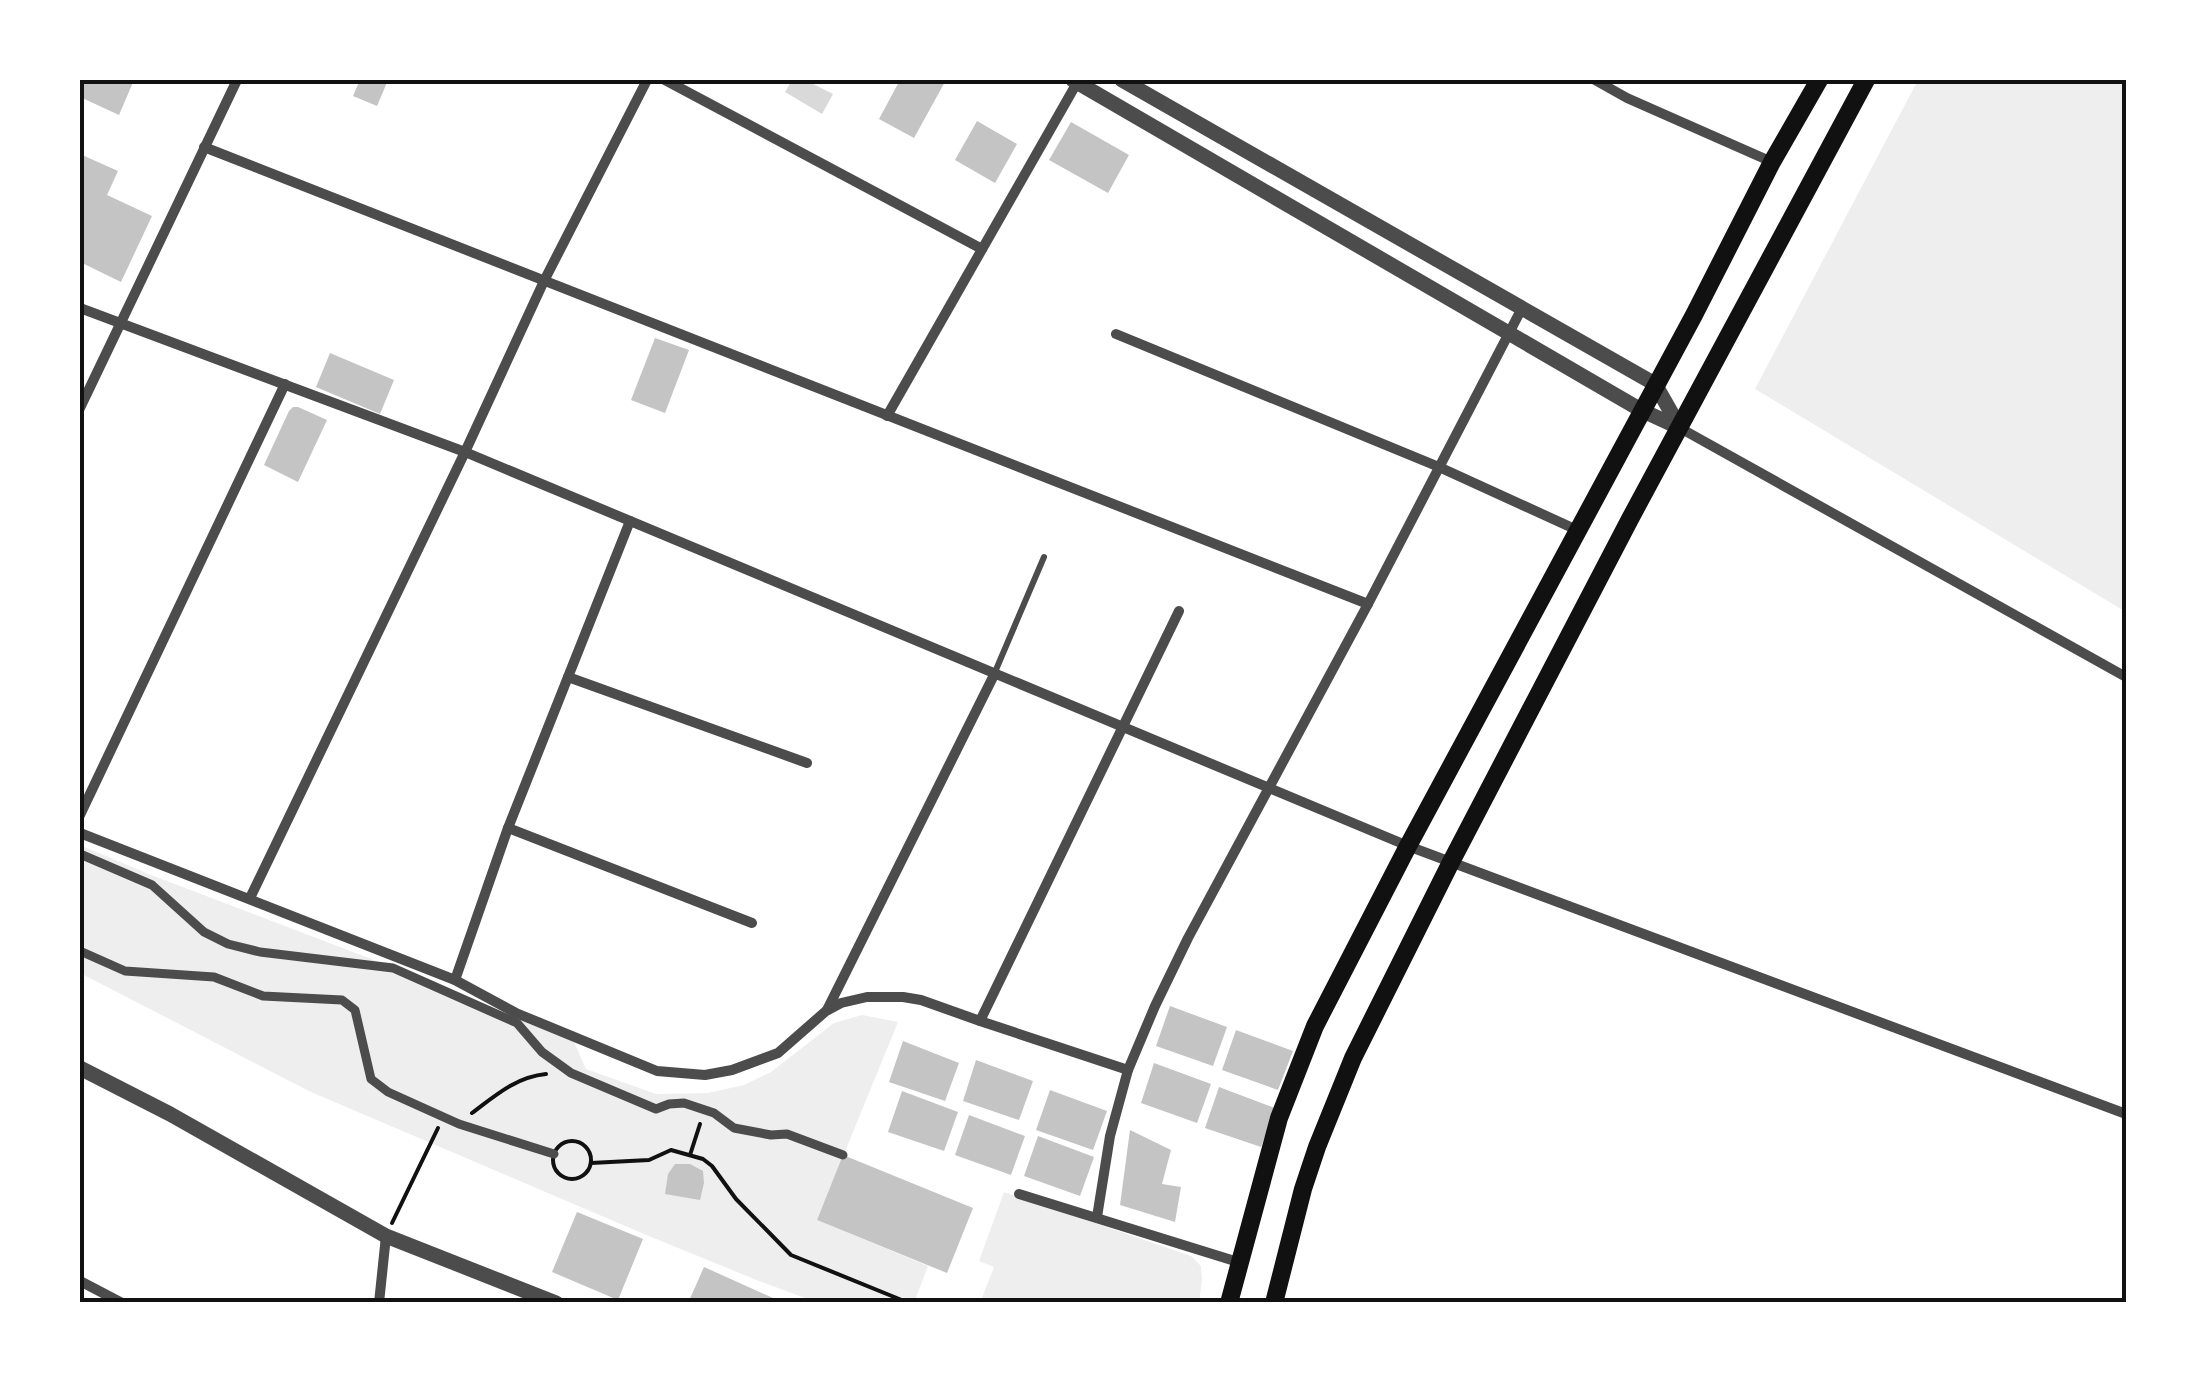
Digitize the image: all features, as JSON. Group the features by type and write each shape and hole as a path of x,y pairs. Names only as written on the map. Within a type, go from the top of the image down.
{"main road":[{"path":"1228,1303 1279,1118 1343,968 1819,80"},
{"path":"1274,1303 1303,1188 1353,1058 1630,518 1866,80"}],"street":[{"path":"80,408 237,80"},
{"path":"250,898 544,281 647,80"},
{"path":"666,80 982,249"},
{"path":"1122,80 1655,384 1680,428"},
{"path":"1595,80 1772,162"},
{"path":"887,416 1076,81 1641,410 1680,428 2126,678"},
{"path":"204,147 1368,604"},
{"path":"80,308 465,452 1408,846 2126,1114"},
{"path":"1097,1217 1110,1136 1128,1070 1155,1006 1522,308"},
{"path":"1116,334 1439,467 1576,530"},
{"path":"80,815 285,384"},
{"path":"455,980 508,828 630,521"},
{"path":"980,1021 1179,611"},
{"path":"826,1010 995,673"},
{"path":"568,678 807,762"},
{"path":"508,828 752,923"},
{"path":"80,833 455,980 516,1014 657,1071 705,1075 732,1070 778,1053 826,1010 867,997 921,1000 1128,1070"},
{"path":"80,854 152,885 204,932 228,944 260,952 393,968 517,1023 542,1052 571,1072 656,1109 684,1103 714,1113 734,1128 787,1134 843,1155"},
{"path":"80,951 125,970 214,977 263,996 342,1000 356,1010 371,1078 388,1092 459,1124 554,1154"},
{"path":"80,1068 386,1236 556,1303"},
{"path":"1019,1194 1238,1262"},
{"path":"379,1303 386,1236"},
{"path":"80,1281 122,1303"}],"lane":[{"path":"995,673 1044,557"}],"path":[{"path":"459,1124 510,1085 530,1076 571,1072"},
{"path":"690,1155 704,1110"},
{"path":"386,1236 443,1118"},
{"path":"574,1141 585,1146 591,1162 586,1173 569,1178 558,1172 553,1160 562,1144 574,1141"},
{"path":"591,1162 649,1160 671,1150 702,1159 791,1255 908,1303"}],"shaded area":[{"path":"792,80 805,80 833,94 822,114 785,92"},
{"path":"1918,80 2126,80 2126,612 1755,389"},
{"path":"80,845 574,1042 586,1069 656,1094 708,1093 744,1085 771,1072 834,1023 862,1015 898,1022 817,1220 928,1266 914,1303 818,1303 759,1281 311,1092 80,973"},
{"path":"1004,1192 1191,1256 1201,1266 1199,1303 980,1303 994,1267 979,1261"}],"building":[{"path":"80,80 134,80 119,115 80,97"},
{"path":"360,80 388,80 377,106 353,96"},
{"path":"900,80 946,80 914,138 879,119"},
{"path":"977,121 1017,144 995,183 955,160"},
{"path":"1071,122 1129,155 1108,193 1049,160"},
{"path":"80,154 118,171 107,195 152,216 121,282 80,262"},
{"path":"655,338 689,350 665,413 631,400"},
{"path":"330,353 394,380 380,414 316,387"},
{"path":"298,407 327,420 298,482 264,465 289,411"},
{"path":"1170,1006 1227,1027 1213,1066 1156,1046"},
{"path":"1236,1030 1293,1051 1278,1090 1222,1070"},
{"path":"903,1041 959,1063 945,1101 889,1082"},
{"path":"976,1060 1033,1081 1019,1120 963,1101"},
{"path":"1154,1063 1211,1084 1197,1123 1141,1103"},
{"path":"1219,1087 1275,1108 1261,1147 1205,1128"},
{"path":"1050,1090 1107,1111 1093,1150 1036,1130"},
{"path":"902,1091 958,1112 944,1151 888,1132"},
{"path":"969,1115 1025,1136 1011,1175 955,1155"},
{"path":"1130,1130 1171,1150 1162,1184 1181,1187 1175,1222 1120,1205"},
{"path":"1038,1136 1094,1157 1080,1196 1024,1176"},
{"path":"843,1155 973,1208 947,1273 817,1220"},
{"path":"675,1164 690,1164 703,1171 700,1200 665,1194 668,1174"},
{"path":"577,1212 643,1239 618,1300 552,1272"},
{"path":"704,1267 784,1303 688,1303"}]}
